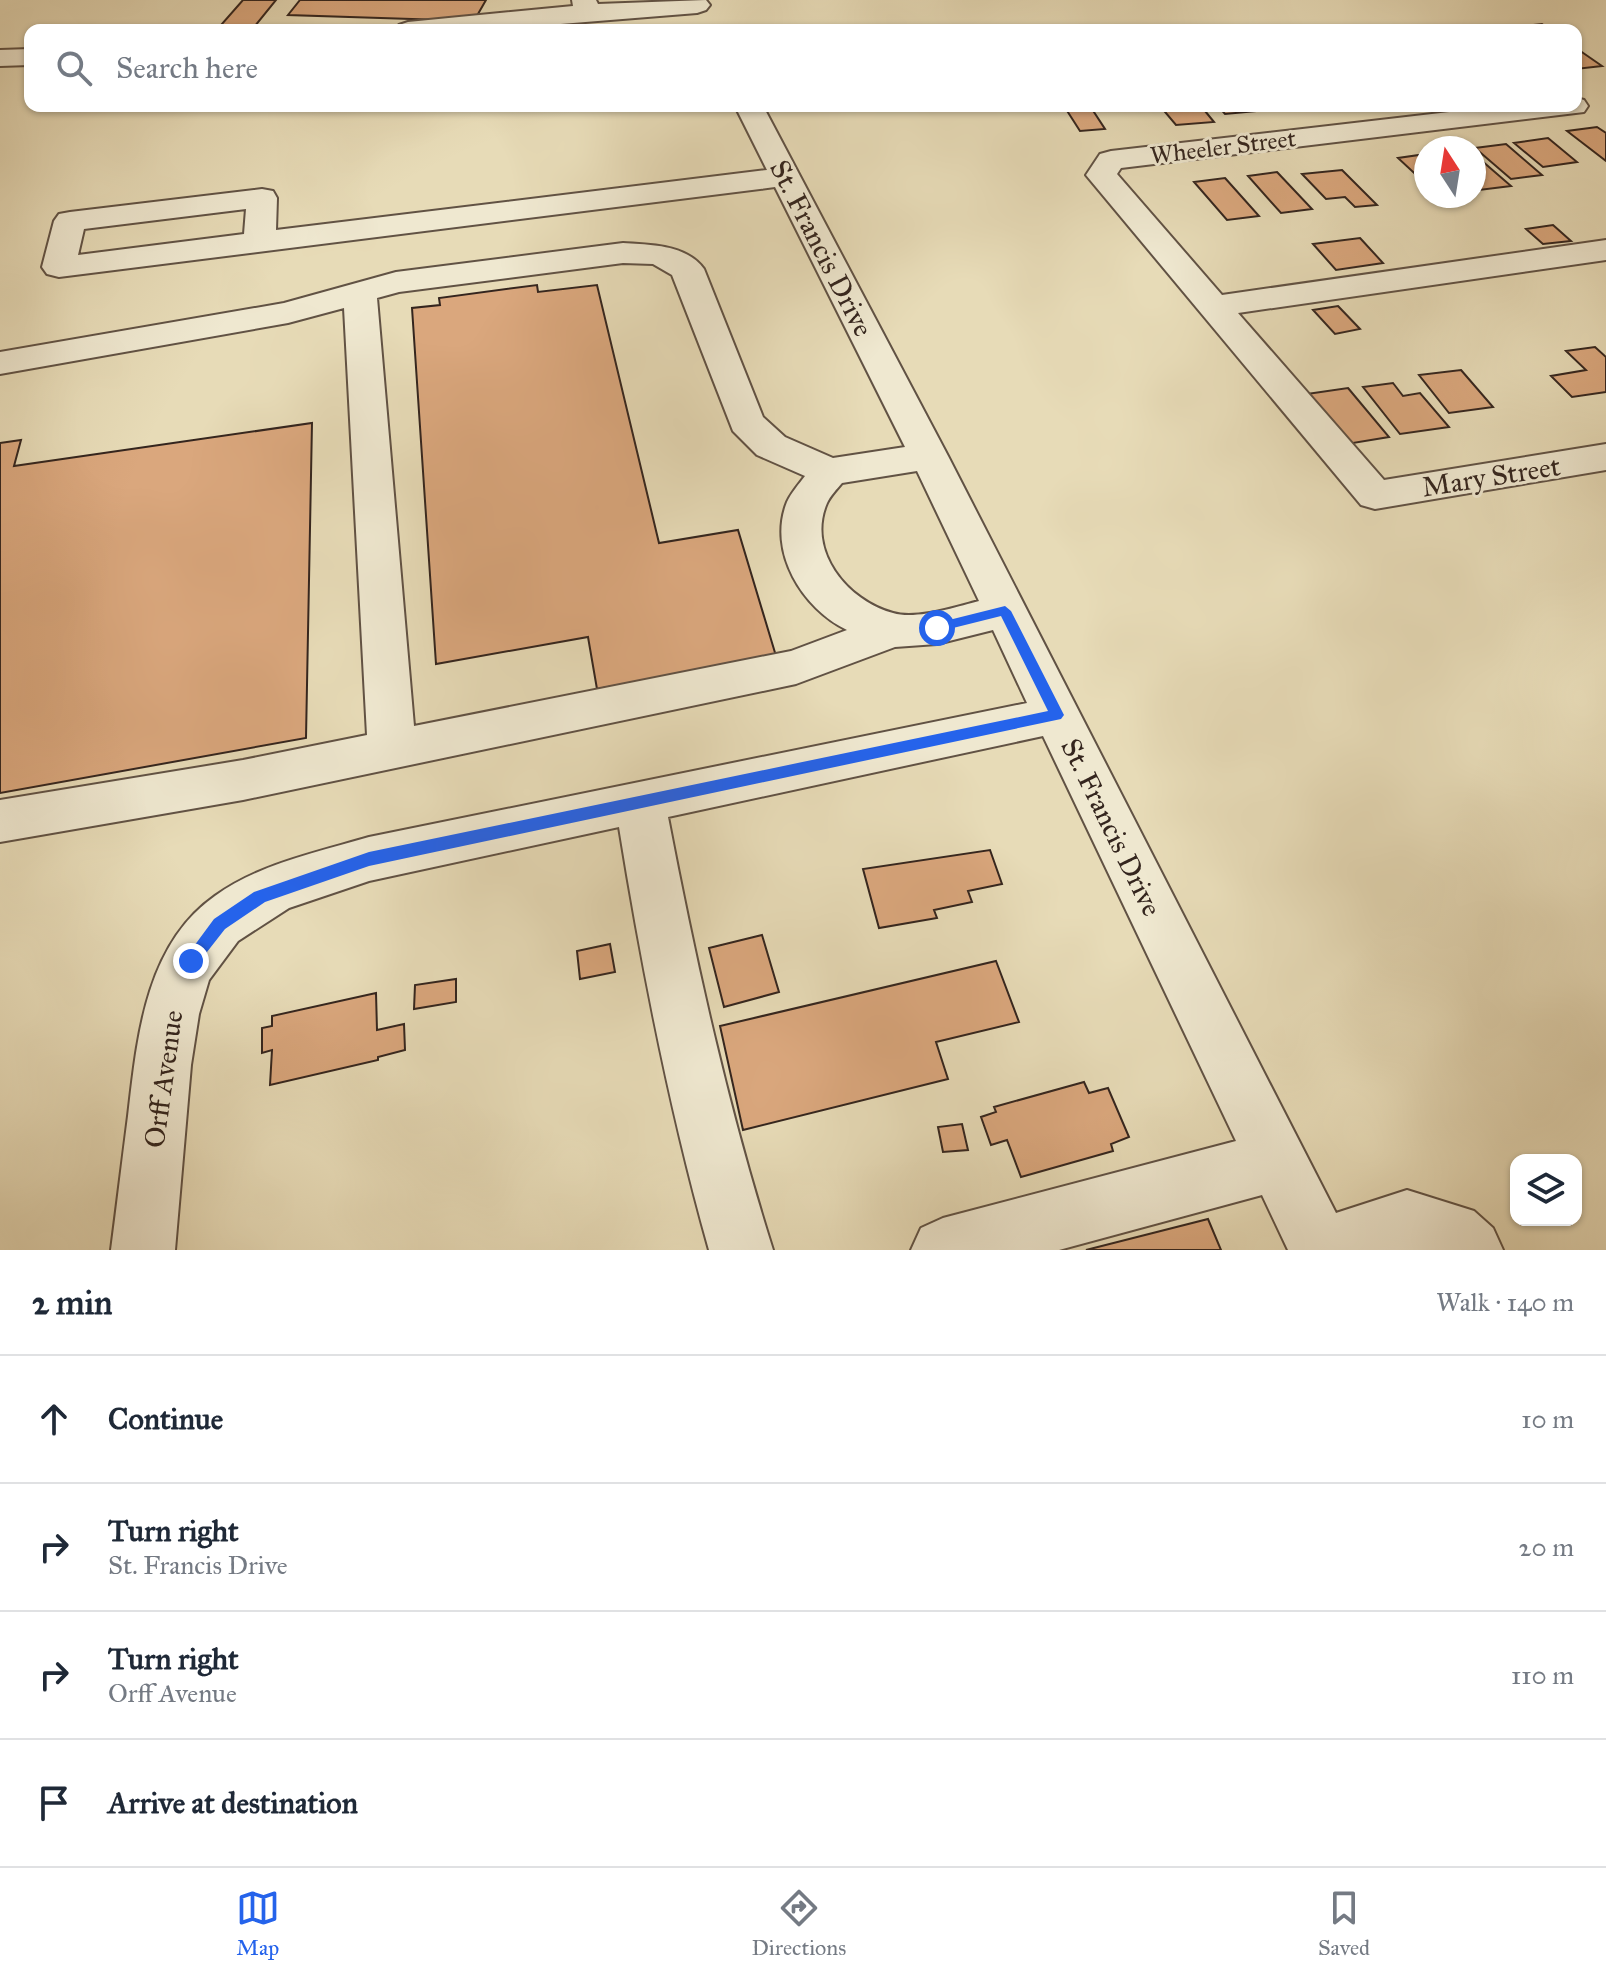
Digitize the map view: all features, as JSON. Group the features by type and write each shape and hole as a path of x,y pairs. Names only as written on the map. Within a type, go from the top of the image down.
{"street":[{"path":"452,24 586,6 696,2 707,24"},
{"path":"0,58 24,57"},
{"name":"Wheeler Street","path":"1582,105 1606,102"},
{"name":"St. Francis Drive","path":"752,112 929,456 1321,1249"},
{"name":"Wheeler Street","path":"1216,306 1101,175 1111,160 1523,112"},
{"path":"259,244 262,198 70,221 59,267 259,244 785,177"},
{"path":"1216,306 1606,250"},
{"path":"0,363 288,313 396,282 623,253 660,255 687,269 746,422 771,446 829,472 929,456"},
{"path":"360,291 392,749"},
{"name":"Mary Street","path":"1216,306 1375,495 1606,457"},
{"path":"829,472 807,502 802,529 811,574 842,609 891,631"},
{"path":"0,821 243,780 796,667 891,631 937,628 1005,611"},
{"name":"Orff Avenue","path":"143,1250 166,1029 184,974 219,924 260,897 369,859 1057,715"},
{"path":"640,802 661,921 716,1167 741,1250"},
{"path":"943,1250 1276,1161"},
{"path":"1321,1249 1407,1221 1452,1233 1471,1250"}],"building":[{"path":"243,0 276,0 257,24 222,24"},
{"path":"300,0 486,0 474,21 288,15"},
{"path":"1582,52 1602,66 1582,68"},
{"path":"1068,112 1094,112 1105,129 1080,131"},
{"path":"1165,112 1206,112 1214,122 1176,125"},
{"path":"1597,127 1606,133 1606,161 1567,131"},
{"path":"1548,138 1577,162 1543,167 1514,143"},
{"path":"1506,144 1542,175 1511,179 1486,157 1486,147"},
{"path":"1414,156 1414,173 1398,158"},
{"path":"1486,164 1511,186 1486,189"},
{"path":"1342,170 1377,205 1355,207 1345,197 1326,199 1302,174"},
{"path":"1277,172 1312,209 1281,213 1248,176"},
{"path":"1225,178 1259,216 1227,220 1194,182"},
{"path":"1553,225 1571,241 1543,244 1526,229"},
{"path":"1360,238 1383,263 1336,270 1313,244"},
{"path":"537,285 538,292 597,285 659,543 738,530 776,656 597,689 588,637 436,664 412,308 440,305 439,298"},
{"path":"1338,306 1360,329 1335,334 1313,310"},
{"path":"1595,347 1606,357 1606,392 1572,397 1551,376 1586,370 1566,351"},
{"path":"1461,370 1493,407 1449,413 1419,375"},
{"path":"1393,383 1403,396 1420,393 1449,427 1400,434 1363,387"},
{"path":"1348,388 1389,437 1347,444 1307,394"},
{"path":"312,423 306,738 0,793 0,443 21,440 14,466"},
{"path":"990,850 1002,884 968,891 972,902 934,910 937,918 879,928 863,869"},
{"path":"762,935 779,992 724,1007 709,948"},
{"path":"610,944 615,972 580,979 577,951"},
{"path":"996,961 1019,1022 936,1042 948,1079 743,1130 720,1026"},
{"path":"456,979 456,1002 414,1009 415,985"},
{"path":"376,993 377,1030 404,1024 405,1050 378,1057 378,1060 270,1085 272,1050 262,1053 262,1028 272,1026 272,1016"},
{"path":"1084,1082 1089,1093 1108,1088 1129,1137 1111,1144 1113,1151 1021,1177 1007,1140 991,1145 981,1117 996,1112 994,1107"},
{"path":"962,1124 968,1150 943,1152 938,1127"},
{"path":"1208,1219 1221,1250 1086,1250"}],"route":[{"path":"191,961 219,924 260,897 369,859 1057,715 1005,611 937,628"}]}
